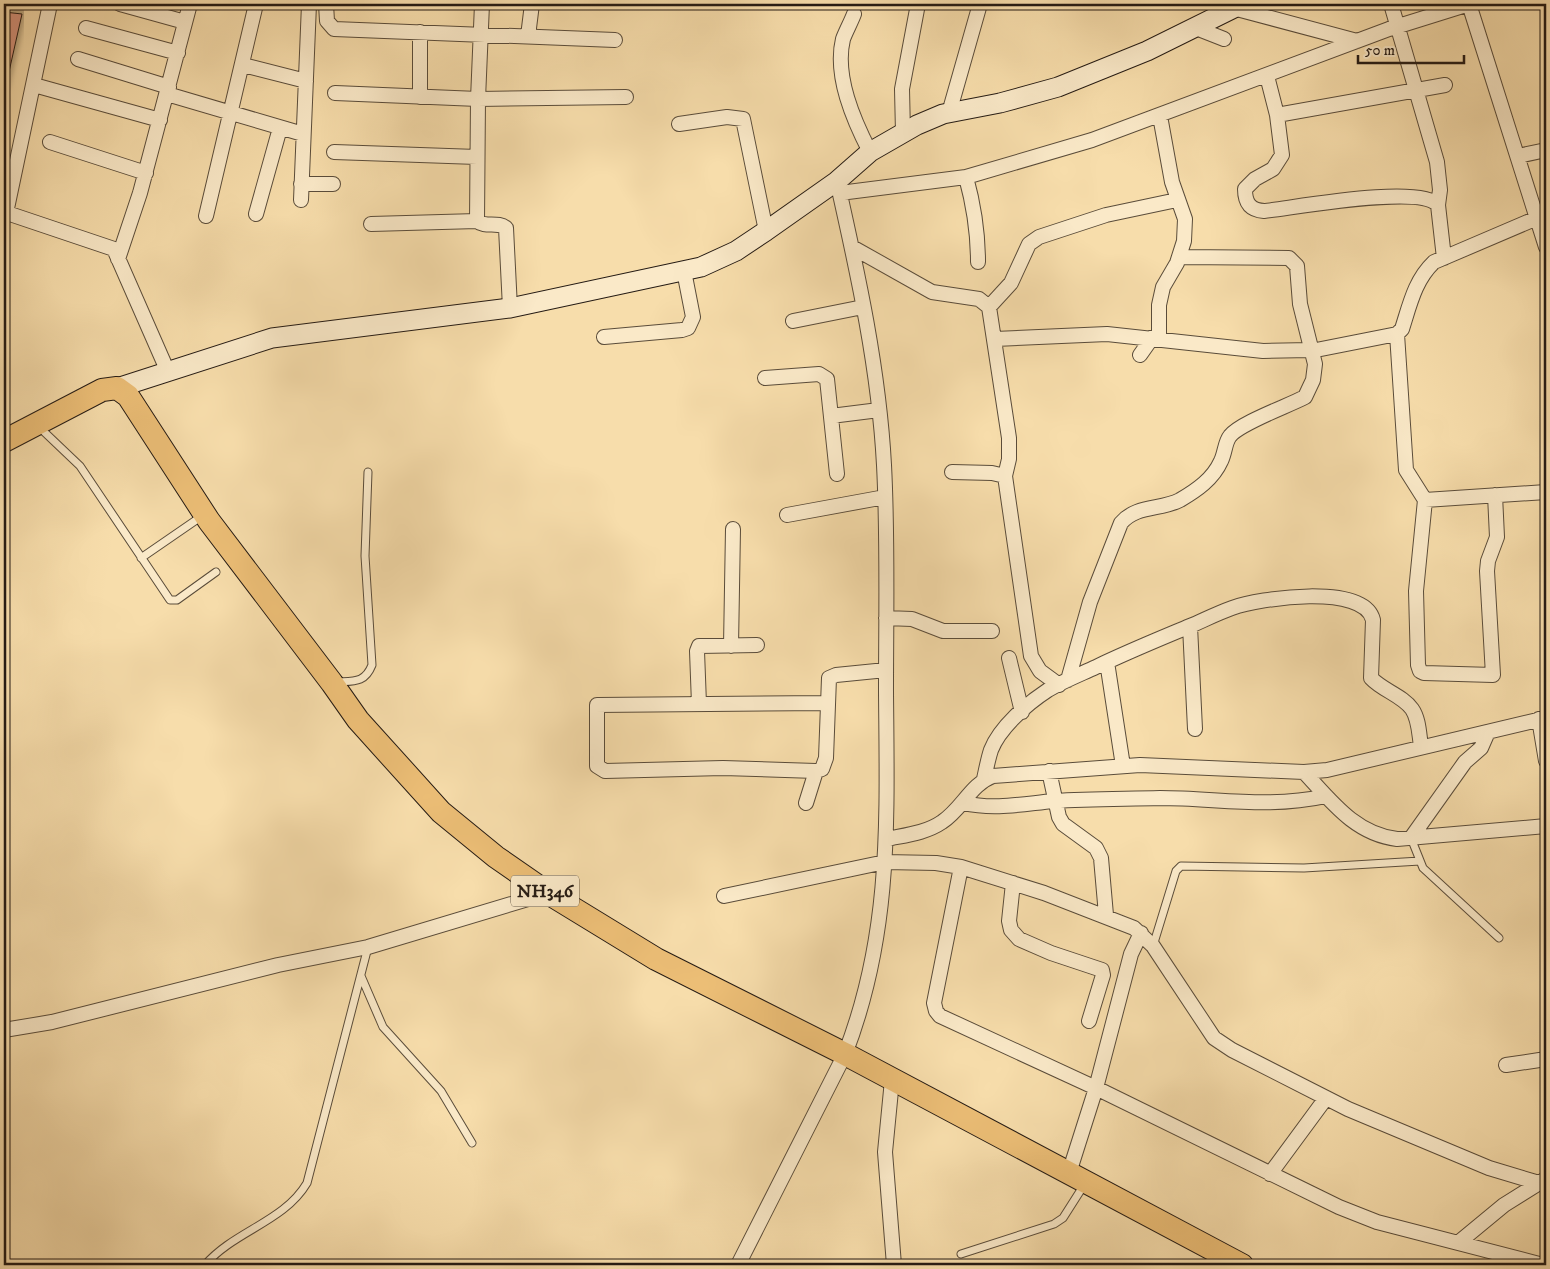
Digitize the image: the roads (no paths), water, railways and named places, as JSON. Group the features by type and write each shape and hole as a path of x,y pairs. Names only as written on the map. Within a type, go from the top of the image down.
{"highway":[{"path":"4,441 102,390 117,388"},
{"name":"NH346","path":"117,388 128,396 205,515 332,682 358,720 441,812 496,857 548,893 656,959 845,1054 1242,1265"}],"main road":[{"path":"117,388 272,338 510,308 684,271 719,260 839,187 870,152 917,125 949,113 1000,103 1058,87 1113,66 1196,28 1229,7"}],"street":[{"path":"50,4 5,212 114,249 168,372"},
{"path":"120,4 185,22"},
{"path":"118,259 146,173 190,4"},
{"path":"206,216 232,114 256,4"},
{"path":"301,200 309,4"},
{"path":"326,4 327,21 334,29 615,40"},
{"path":"477,221 478,99 482,4"},
{"path":"528,36 532,4"},
{"path":"902,133 902,89 918,4"},
{"path":"1391,4 1440,177 1438,205 1444,258"},
{"path":"738,1265 845,1054 871,972 882,904 887,839 884,465 879,410 852,246 839,187 966,177 1092,140 1397,26 1469,4 1546,247"},
{"path":"949,113 976,6"},
{"path":"1229,7 1357,41"},
{"path":"854,14 844,39 841,57 843,76 852,110 870,152"},
{"path":"86,28 178,53"},
{"path":"1196,28 1224,39"},
{"path":"420,32 420,97"},
{"path":"78,59 232,114 303,134"},
{"path":"243,65 306,81"},
{"path":"1267,76 1277,115 1282,155 1273,169 1254,178 1245,189 1245,200 1249,206 1256,210 1379,196 1429,199 1438,205"},
{"path":"34,85 160,120"},
{"path":"1277,115 1445,85"},
{"path":"335,93 478,99 626,97"},
{"path":"1140,355 1155,338 1158,305 1163,287 1179,257 1184,241 1185,219 1177,200 1160,116"},
{"path":"679,124 727,117 743,119 766,231"},
{"path":"256,214 280,128"},
{"path":"50,142 146,173"},
{"path":"1518,156 1546,150"},
{"path":"334,152 477,157"},
{"path":"966,177 975,214 978,262"},
{"path":"301,184 333,184"},
{"path":"989,307 1011,283 1029,244 1039,237 1106,215 1177,200"},
{"path":"995,339 1085,334 1155,338 1263,351 1310,350 1397,334 1402,329 1415,288 1423,272 1434,262 1537,218"},
{"path":"371,224 477,221 480,224 502,224 506,228 510,308"},
{"path":"852,246 932,292 979,300 989,307 1009,438 1010,459 1005,476 1030,656 1040,671 1064,683"},
{"path":"1064,683 1090,602 1121,523 1127,516 1137,511 1177,501 1196,490 1209,479 1221,462 1230,436 1237,429 1304,397 1313,380 1315,364 1300,304 1297,266 1294,260 1288,258 1179,257"},
{"path":"604,336 688,328 692,317 684,271"},
{"path":"793,321 862,307"},
{"path":"1397,334 1406,470 1425,500 1416,591 1420,671 1424,673 1493,675 1487,571 1488,561 1497,536 1496,496"},
{"path":"764,378 819,374 825,376 827,379 837,474"},
{"path":"831,416 879,410"},
{"path":"952,472 992,472 1005,476"},
{"path":"1425,500 1546,492"},
{"path":"786,515 885,497"},
{"path":"731,646 733,529"},
{"path":"887,839 917,833 942,822 964,803 984,779 992,749 1003,732 1022,712 1049,690 1107,662 1232,608 1290,597 1310,596 1345,600 1364,606 1371,612 1373,620 1370,673 1378,686 1411,707 1416,717 1421,746"},
{"path":"886,618 912,619 943,631 992,631"},
{"path":"1190,626 1195,729"},
{"path":"699,704 697,649 701,646 757,645"},
{"path":"1009,658 1022,712"},
{"path":"1107,662 1123,766"},
{"path":"827,703 597,705 597,766 605,770 723,768 816,771 822,769 826,758 827,703 827,682 832,676 886,670"},
{"path":"984,779 1000,775 1123,766 1304,772 1327,770 1543,718 1546,761"},
{"path":"1411,838 1464,762 1481,748 1488,732"},
{"path":"806,803 816,771"},
{"path":"1049,771 1059,817 1063,824 1096,848 1101,858 1106,915"},
{"path":"1304,772 1349,820 1366,831 1382,837 1411,838 1546,826"},
{"path":"964,803 984,808 1056,801 1162,798 1246,804 1281,803 1326,796"},
{"path":"724,896 885,862 936,863 961,867 1106,915 1141,933 1153,946 1214,1038 1221,1044 1326,1098 1449,1152 1489,1168 1544,1181"},
{"path":"961,867 934,1003 936,1011 940,1016 1096,1088 1339,1208 1377,1222 1542,1265"},
{"path":"1012,883 1009,921 1011,930 1019,939 1051,953 1102,970 1103,975 1089,1021"},
{"path":"4,1030 52,1022 278,965 368,947 548,893"},
{"path":"1077,1178 1096,1088 1131,954 1141,933"},
{"path":"1506,1065 1546,1059"},
{"path":"892,1080 885,1152 894,1265"},
{"path":"1270,1174 1326,1098"},
{"path":"1458,1243 1504,1205 1544,1181"}],"lane":[{"path":"36,424 80,466 170,600 177,600 216,572"},
{"path":"332,682 361,680 368,675 372,665 365,556 368,472"},
{"path":"141,558 205,515"},
{"path":"1411,838 1420,861 1428,873 1499,938"},
{"path":"1153,946 1176,871 1181,866 1304,868 1420,861"},
{"path":"205,1265 233,1240 288,1208 299,1197 307,1183 368,947"},
{"path":"361,976 383,1027 441,1091 472,1143"},
{"path":"961,1254 1054,1224 1063,1218 1077,1178"}]}
